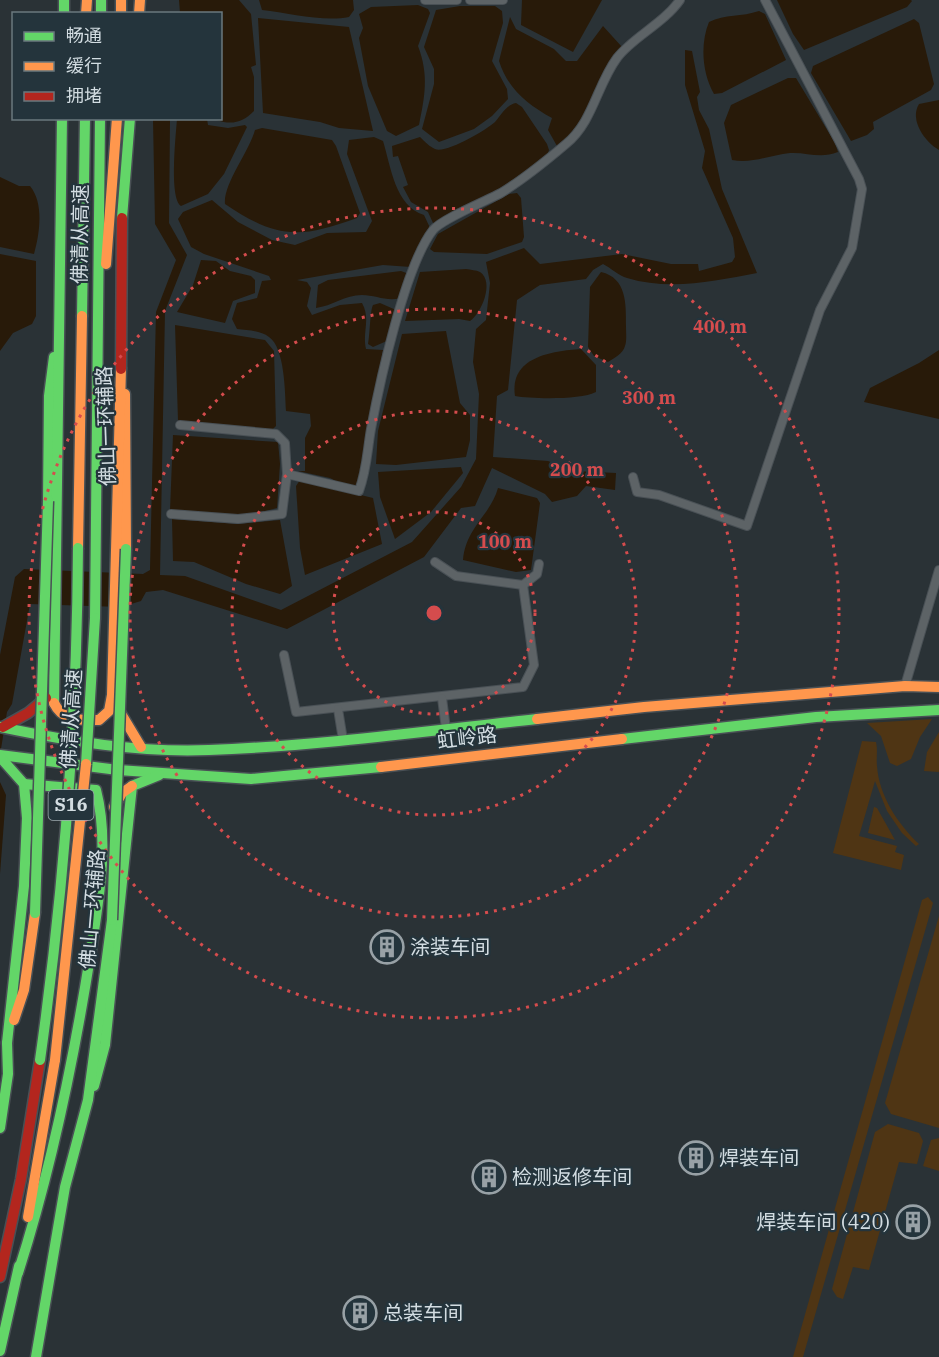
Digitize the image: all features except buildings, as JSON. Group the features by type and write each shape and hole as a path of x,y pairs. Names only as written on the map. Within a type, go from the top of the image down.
{"main road":[{"path":"0,1063 24,990 35,913 48,501 49,396 60,303 62,120"},
{"name":"佛清从高速","path":"0,1277 21,1179 39,1060 71,799 78,691 85,120"},
{"name":"佛清从高速","path":"0,1351 18,1273 55,1060 82,821 95,618 100,120"},
{"path":"97,338 110,228 117,120"},
{"name":"佛山一环辅路","path":"60,303 58,558 54,703 57,713 64,718 99,720 109,711 112,695 122,351 121,229 130,120"},
{"name":"佛山一环辅路","path":"36,1357 65,1188 88,1100 112,920 126,549 127,411 122,351"},
{"path":"1,727 36,708 47,696 53,681"},
{"name":"虹岭路","path":"1,727 54,738 141,747 207,750 343,740 644,707 905,686 939,687"},
{"path":"112,695 130,732 141,747"},
{"name":"虹岭路","path":"1,757 162,774 251,779 335,772 826,716 939,710"},
{"path":"0,1128 8,1074 7,1042 24,886 27,818 24,784 1,757"},
{"path":"104,828 122,793 132,786 162,774"},
{"path":"18,1273 42,1198 87,987 99,900 104,828 101,815 102,798 96,790 24,784"},
{"path":"88,1100 97,1079 105,1045 132,786"}],"street":[{"path":"425,0 457,0"},
{"path":"470,0 503,0"},
{"path":"287,474 359,491 367,468 371,431 405,294 411,274 433,230 502,192 566,144 588,119 615,60 680,0"},
{"path":"633,477 637,492 659,495 747,526 820,310 852,248 862,189 859,179 765,0"},
{"path":"171,514 238,519 282,514 287,474 285,443 276,434 180,425"},
{"path":"435,562 456,576 523,585 537,574 539,564"},
{"path":"905,686 939,570"},
{"path":"284,655 296,712 338,710 523,687 534,665 523,585"},
{"path":"442,698 446,729"},
{"path":"338,710 343,740"}],"shaded area":[{"path":"179,0 239,0 251,14 256,65 251,67 254,77 254,111 245,118 232,123 216,120 222,120 222,12 180,12"},
{"path":"259,0 353,0 354,10 349,17 317,18 262,10"},
{"path":"522,0 602,0 573,52 521,25"},
{"path":"777,0 912,1 907,7 804,50 793,34"},
{"path":"418,5 428,9 430,13 418,46 425,76 423,104 419,125 396,136 387,131 368,86 359,38 363,28 359,14 371,7"},
{"path":"460,6 495,6 502,11 503,23 492,61 507,89 508,99 492,116 474,129 439,142 422,129 434,84 434,69 424,47 436,10"},
{"path":"759,11 765,14 786,60 722,93 714,94 707,77 703,49 709,22"},
{"path":"510,17 516,29 554,49 566,61 577,61 603,26 622,47 584,117 560,146 557,146 548,130 552,118 534,107 513,88 499,61"},
{"path":"258,18 349,27 373,131 339,128 320,122 263,113"},
{"path":"914,19 919,23 934,84 931,90 873,122 874,129 867,135 851,141 811,73 813,66"},
{"path":"685,50 692,51 700,92 697,97 699,110 709,129 722,189 757,273 692,283 660,284 624,277 603,264 593,270 586,279 540,285 517,300 508,390 497,396 493,457 548,461 575,471 616,473 615,490 586,486 577,496 552,502 545,494 492,468 475,506 461,508 424,557 287,629 163,590 146,592 141,601 121,607 30,604 12,704 7,712 0,755 0,655 15,577 24,569 143,574 150,570 156,312 176,260 155,224 153,120 170,120 169,223 187,255 165,311 160,575 185,576 281,610 412,542 461,487 476,459 479,394 473,362 476,329 486,320 490,283 486,262 524,248 540,264 622,254 671,264 698,264 699,271 732,262 735,257 733,238 702,168 705,151 685,85"},
{"path":"788,78 796,78 835,143 838,152 819,155 790,153 754,160 732,160 724,123 731,105"},
{"path":"939,100 939,150 920,130 916,110 919,104"},
{"path":"516,103 522,107 547,144 549,150 546,158 499,192 437,224 433,223 428,212 411,202 403,187 408,185 398,156 393,157 392,146 420,137 435,149 448,148 483,130 495,122 507,108"},
{"path":"177,120 207,120 208,125 228,128 245,125 247,127 224,174 208,194 181,206 177,201 175,191"},
{"path":"262,128 332,140 360,213 357,218 319,230 289,232 259,224 225,204 228,187 255,130"},
{"path":"374,137 383,141 400,194 414,210 424,215 431,230 411,267 383,265 297,280 307,282 311,288 307,306 312,315 340,305 362,303 366,315 366,349 383,350 358,487 351,489 330,478 298,471 305,471 305,438 311,426 310,414 286,411 283,371 274,343 262,333 237,329 232,319 237,303 257,298 262,281 271,280 269,276 204,254 191,247 178,219 183,212 212,200 238,222 272,240 295,245 327,233 366,232 372,221 347,154 349,140"},
{"path":"0,177 19,186 30,186 34,193 40,218 34,254 0,247"},
{"path":"517,193 521,198 524,237 522,242 487,254 434,252 430,249 438,234 509,194"},
{"path":"0,254 36,261 36,316 32,324 13,333 0,351"},
{"path":"201,260 216,261 230,271 251,276 255,280 255,293 233,301 225,323 177,312 193,285"},
{"path":"466,269 480,272 486,283 485,298 470,321 459,319 405,321 420,272"},
{"path":"401,271 409,274 400,298 356,295 316,308 318,285 328,280"},
{"path":"601,272 610,275 620,286 626,310 624,349 608,362 594,356 588,347 590,287"},
{"path":"380,303 396,310 389,340 373,347 368,344 371,312 373,305"},
{"path":"175,325 265,340 274,351 276,426 272,430 178,421"},
{"path":"446,331 460,403 470,415 470,440 466,457 396,465 376,464 378,431 402,334"},
{"path":"581,349 596,365 596,392 568,398 515,396 515,383 519,372 526,365 546,354"},
{"path":"939,350 939,419 864,402 870,388"},
{"path":"173,435 278,442 280,464 277,508 250,515 170,511"},
{"path":"461,467 463,473 431,512 395,539 380,497 378,472"},
{"path":"300,480 373,498 382,544 305,575 300,548 296,486"},
{"path":"498,488 537,498 540,503 531,570 516,572 463,560 473,530 490,506"},
{"path":"172,519 238,524 280,520 292,586 280,594 246,584 194,562 173,561"},
{"path":"932,719 920,737 911,759 897,766 890,763 881,736 867,723"},
{"path":"939,732 939,772 924,771 927,752"},
{"path":"862,741 876,742 881,788 897,818 919,844 916,846 902,833 887,811 875,781 859,836 897,846 895,852 904,855 901,870 833,853"},
{"path":"0,782 6,795 0,874"},
{"path":"874,807 877,808 895,840 868,833"},
{"path":"928,897 933,903 803,1357 793,1357 922,900"},
{"path":"939,916 939,1128 891,1114 885,1103"},
{"path":"888,1124 919,1133 923,1141 917,1164 899,1162 869,1270 853,1267 843,1299 837,1297 832,1289 875,1132"},
{"path":"939,1138 939,1171 923,1166 931,1140"}],"traffic: fast":[{"path":"64,0 64,12"},
{"path":"101,0 101,12"},
{"path":"54,703 62,120"},
{"path":"82,316 85,120"},
{"path":"95,618 100,120"},
{"path":"122,218 130,120"},
{"path":"48,501 49,396 54,357"},
{"path":"35,913 48,501"},
{"path":"40,1060 56,932 68,805 75,677 78,548"},
{"path":"112,920 126,549"},
{"path":"86,764 95,618"},
{"path":"622,739 816,717 939,710"},
{"path":"0,727 130,748 209,750 332,742 537,719"},
{"path":"0,755 118,770 251,779 381,767"},
{"path":"0,757 24,784 27,818 24,886 7,1043"},
{"path":"94,1086 105,1045 132,786 159,775"},
{"path":"18,1273 51,1156 68,1077 96,916 102,852 100,810 96,790 24,784"},
{"path":"36,1357 65,1187 88,1100 112,920"},
{"path":"0,1128 8,1074 7,1043"},
{"path":"0,1351 19,1266"}],"traffic: slow":[{"path":"86,12 87,0"},
{"path":"121,0 121,12"},
{"path":"139,12 140,0"},
{"path":"106,264 117,120"},
{"path":"78,548 82,316"},
{"path":"54,703 62,714 79,720 99,720 109,711 112,695 121,369"},
{"path":"125,394 126,549"},
{"path":"537,719 644,707 905,686 939,687"},
{"path":"120,712 141,747"},
{"path":"381,767 622,739"},
{"path":"55,1060 86,764"},
{"path":"114,807 122,793 132,786"},
{"path":"14,1020 24,990 35,913"},
{"path":"28,1217 55,1060"}],"traffic: jam":[{"path":"121,369 122,218"},
{"path":"3,727 28,713 46,698"},
{"path":"0,1277 21,1179 40,1060"}],"place":[{"name":"涂装车间","path":"387,947"},
{"name":"焊装车间","path":"696,1158"},
{"name":"检测返修车间","path":"489,1177"},
{"name":"焊装车间 (420)","path":"913,1222"},
{"name":"总装车间","path":"360,1313"}]}
